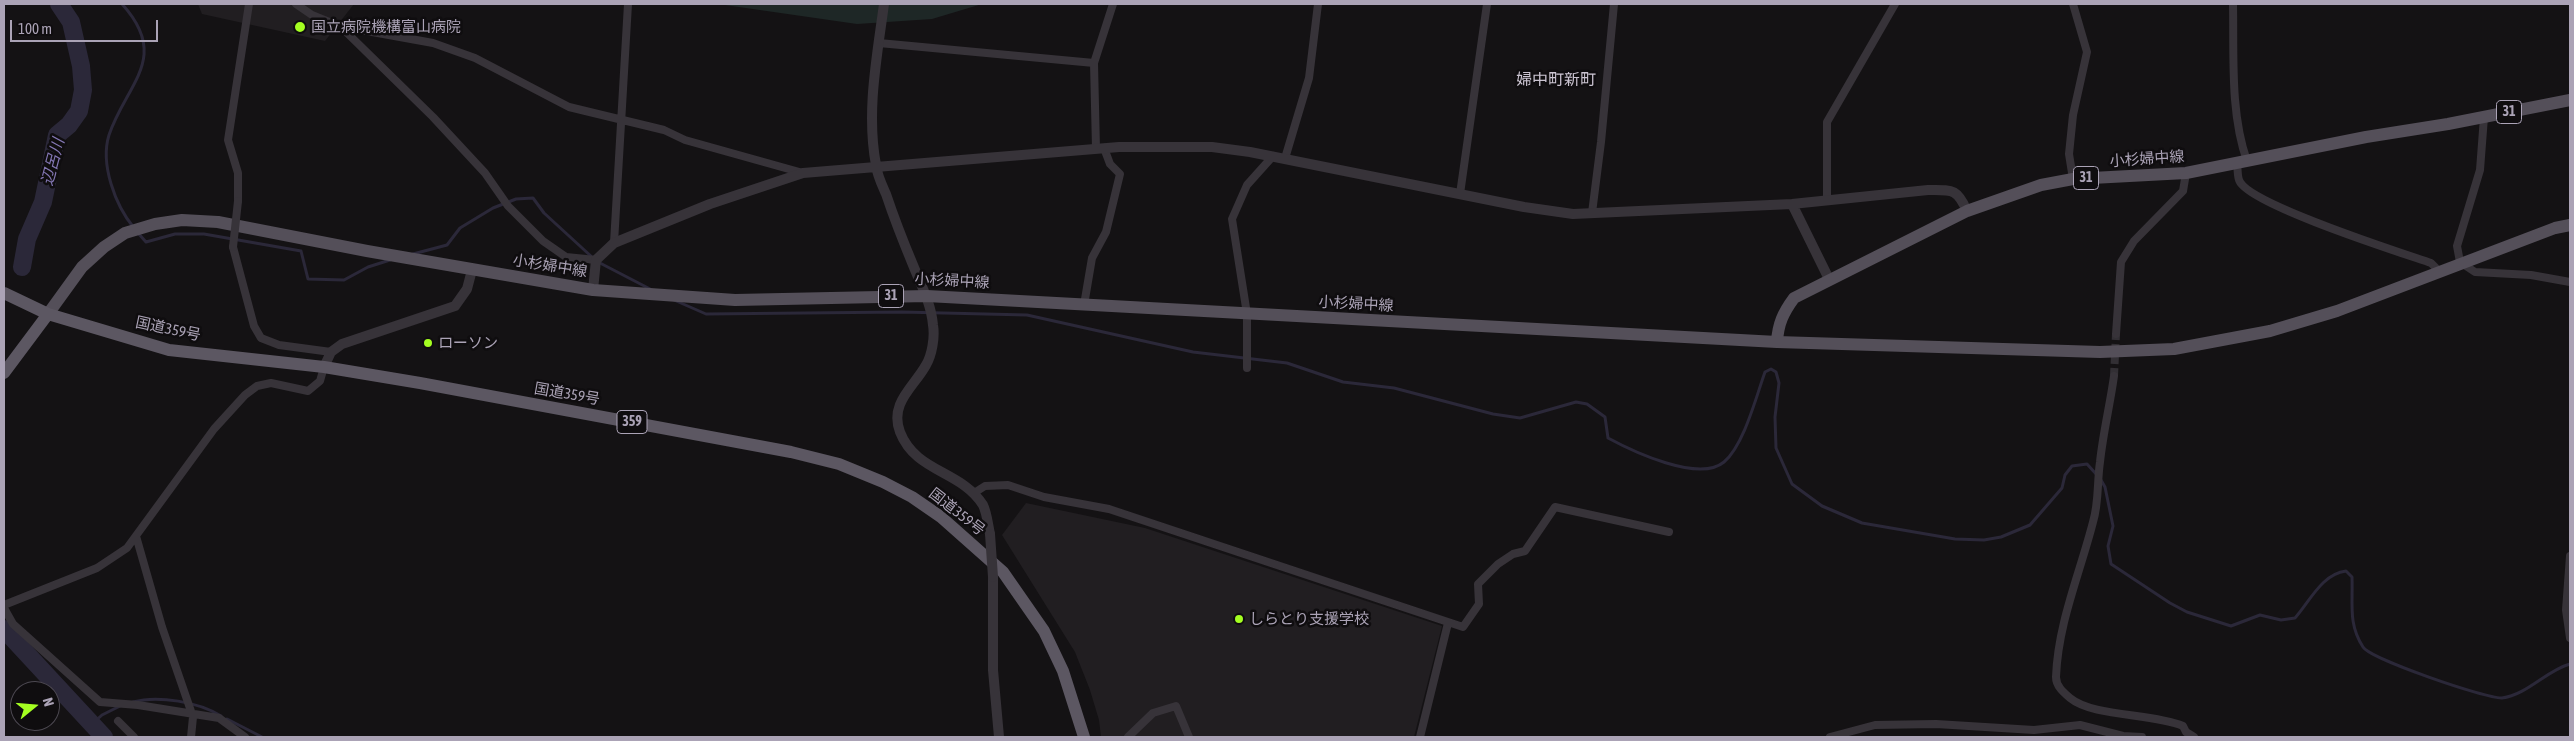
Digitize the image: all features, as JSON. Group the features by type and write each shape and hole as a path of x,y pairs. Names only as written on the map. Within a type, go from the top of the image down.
{"highway":[{"name":"国道359号","path":"4,293 48,314 169,350 324,367 791,452 839,464 883,482 941,517 1003,572 1023,598 1052,647 1066,680 1084,737"},
{"path":"4,373 48,314"}],"main road":[{"name":"小杉婦中線","path":"1777,342 1778,327 1783,312 1794,298 1967,211 2009,195 2073,179 2186,173 2366,137 2570,100"},
{"name":"小杉婦中線","path":"48,314 82,267 104,247 125,233 155,224 182,220 218,222 472,270 593,290 735,300 927,296 1777,342 2100,352 2174,349 2270,331 2337,311 2460,262 2555,228 2570,225"}],"street":[{"path":"249,4 228,140 238,173 238,201 233,247 254,326 261,338 279,345 331,352"},
{"path":"296,4 312,15 340,26 433,42 484,62 569,107 622,118 664,130 685,140 803,173"},
{"path":"614,242 628,4"},
{"path":"884,4 871,112 876,166 898,228 927,296 934,326 932,348 926,365 904,394 898,412 899,430 904,442 916,458 954,478 974,493 984,507 990,534 993,577 992,654 1000,737"},
{"path":"1084,304 1092,258 1106,232 1120,174 1110,164 1100,149 1093,100 1094,63 1113,4"},
{"path":"1286,155 1309,78 1318,4"},
{"path":"1460,194 1487,4"},
{"path":"1592,213 1601,142 1614,4"},
{"path":"1827,199 1827,122 1895,4"},
{"path":"2073,4 2086,52 2073,115 2070,144 2069,154 2073,179"},
{"path":"2233,4 2237,110 2243,149 2240,182 2254,196 2356,238 2431,263 2439,270"},
{"path":"340,26 433,117 484,173 499,191 508,206 543,240 566,257 596,260"},
{"path":"879,43 1094,63"},
{"path":"2484,117 2480,170 2457,246 2460,262 2475,272 2531,275 2570,282"},
{"path":"593,290 596,260 614,242 710,204 803,173 1100,149 1212,147 1273,156 1460,194 1573,214 1792,204 1827,199 1950,190 1960,195 1967,211"},
{"path":"1247,368 1247,314 1232,219 1247,185 1273,156"},
{"path":"2116,334 2121,262 2134,241 2183,191 2186,173"},
{"path":"1792,204 1829,279"},
{"path":"244,737 219,718 191,712 100,702 14,624 4,607 97,568 126,548 214,429 244,395 257,386 271,383 308,390 320,381 331,352 342,344 455,306 467,289 472,270"},
{"path":"2114,376 2099,465 2094,521 2078,568 2061,643 2056,678 2058,687 2071,700 2088,707 2170,720 2183,726 2186,732 2194,737"},
{"path":"974,493 985,486 1008,485 1044,497 1109,509 1463,627 1479,604 1478,584 1498,564 1513,554 1524,551 1555,507 1669,532"},
{"path":"136,536 162,628 191,712 191,737"},
{"path":"2570,556 2566,610 2570,638"},
{"path":"1420,737 1448,623"},
{"path":"1128,737 1153,713 1176,706 1189,737"},
{"path":"118,721 134,737"},
{"path":"1830,737 1875,725 1936,724 2034,730 2080,724 2123,736 2142,737"}],"shaded area":[{"name":"国立病院機構富山病院","path":"198,4 354,4 325,41 202,14"},
{"path":"718,4 982,4 932,19 857,24"},
{"name":"しらとり支援学校","path":"1026,503 1145,528 1442,626 1414,737 1101,737 1099,720 1090,690 1075,652 1002,535"}],"waterway":[{"name":"辺呂川","path":"22,267 27,239 43,202 57,135 69,125 79,111 83,90 81,66 71,22 59,4"},
{"path":"122,4 136,23 143,40 144,56 134,85 116,117 109,135 106,159 115,196 134,228"},
{"path":"413,254 447,245 460,228 493,208 516,199 533,198 544,213 593,258"},
{"path":"138,233 146,242 175,234 204,234 301,251 308,279 344,280 368,267 390,260"},
{"path":"598,262 652,290"},
{"path":"674,300 706,314 902,312 1027,315 1193,352 1287,363 1343,382 1394,388 1493,414 1520,418 1576,402 1587,404 1605,417 1608,438 1666,463 1699,469 1713,468 1724,462 1731,454 1738,444 1749,420 1765,372 1771,369 1776,372 1779,383 1775,417 1776,448 1792,484 1822,506 1862,523 1955,539 1984,540 2001,537 2030,525 2062,488 2065,475 2072,466 2087,464 2097,475"},
{"path":"2101,480 2105,487 2113,526 2108,546 2111,564 2187,612 2231,626 2260,615 2281,620 2295,618 2323,583 2330,577 2346,571 2352,577 2353,622 2363,647 2370,653 2406,669 2475,692 2502,698 2520,692 2553,671 2570,664"},
{"name":"辺呂川","path":"4,629 104,737"},
{"path":"133,702 154,699 178,701 201,707 221,716"},
{"path":"92,724 102,715 120,706"},
{"path":"227,719 262,737"}],"tunnel":[{"path":"2114,376 2116,334"}],"place":[{"name":"国立病院機構富山病院","path":"300,27"},
{"name":"ローソン","path":"428,343"},
{"name":"しらとり支援学校","path":"1239,619"}],"district":[{"name":"婦中町新町","path":"1556,80"}]}
